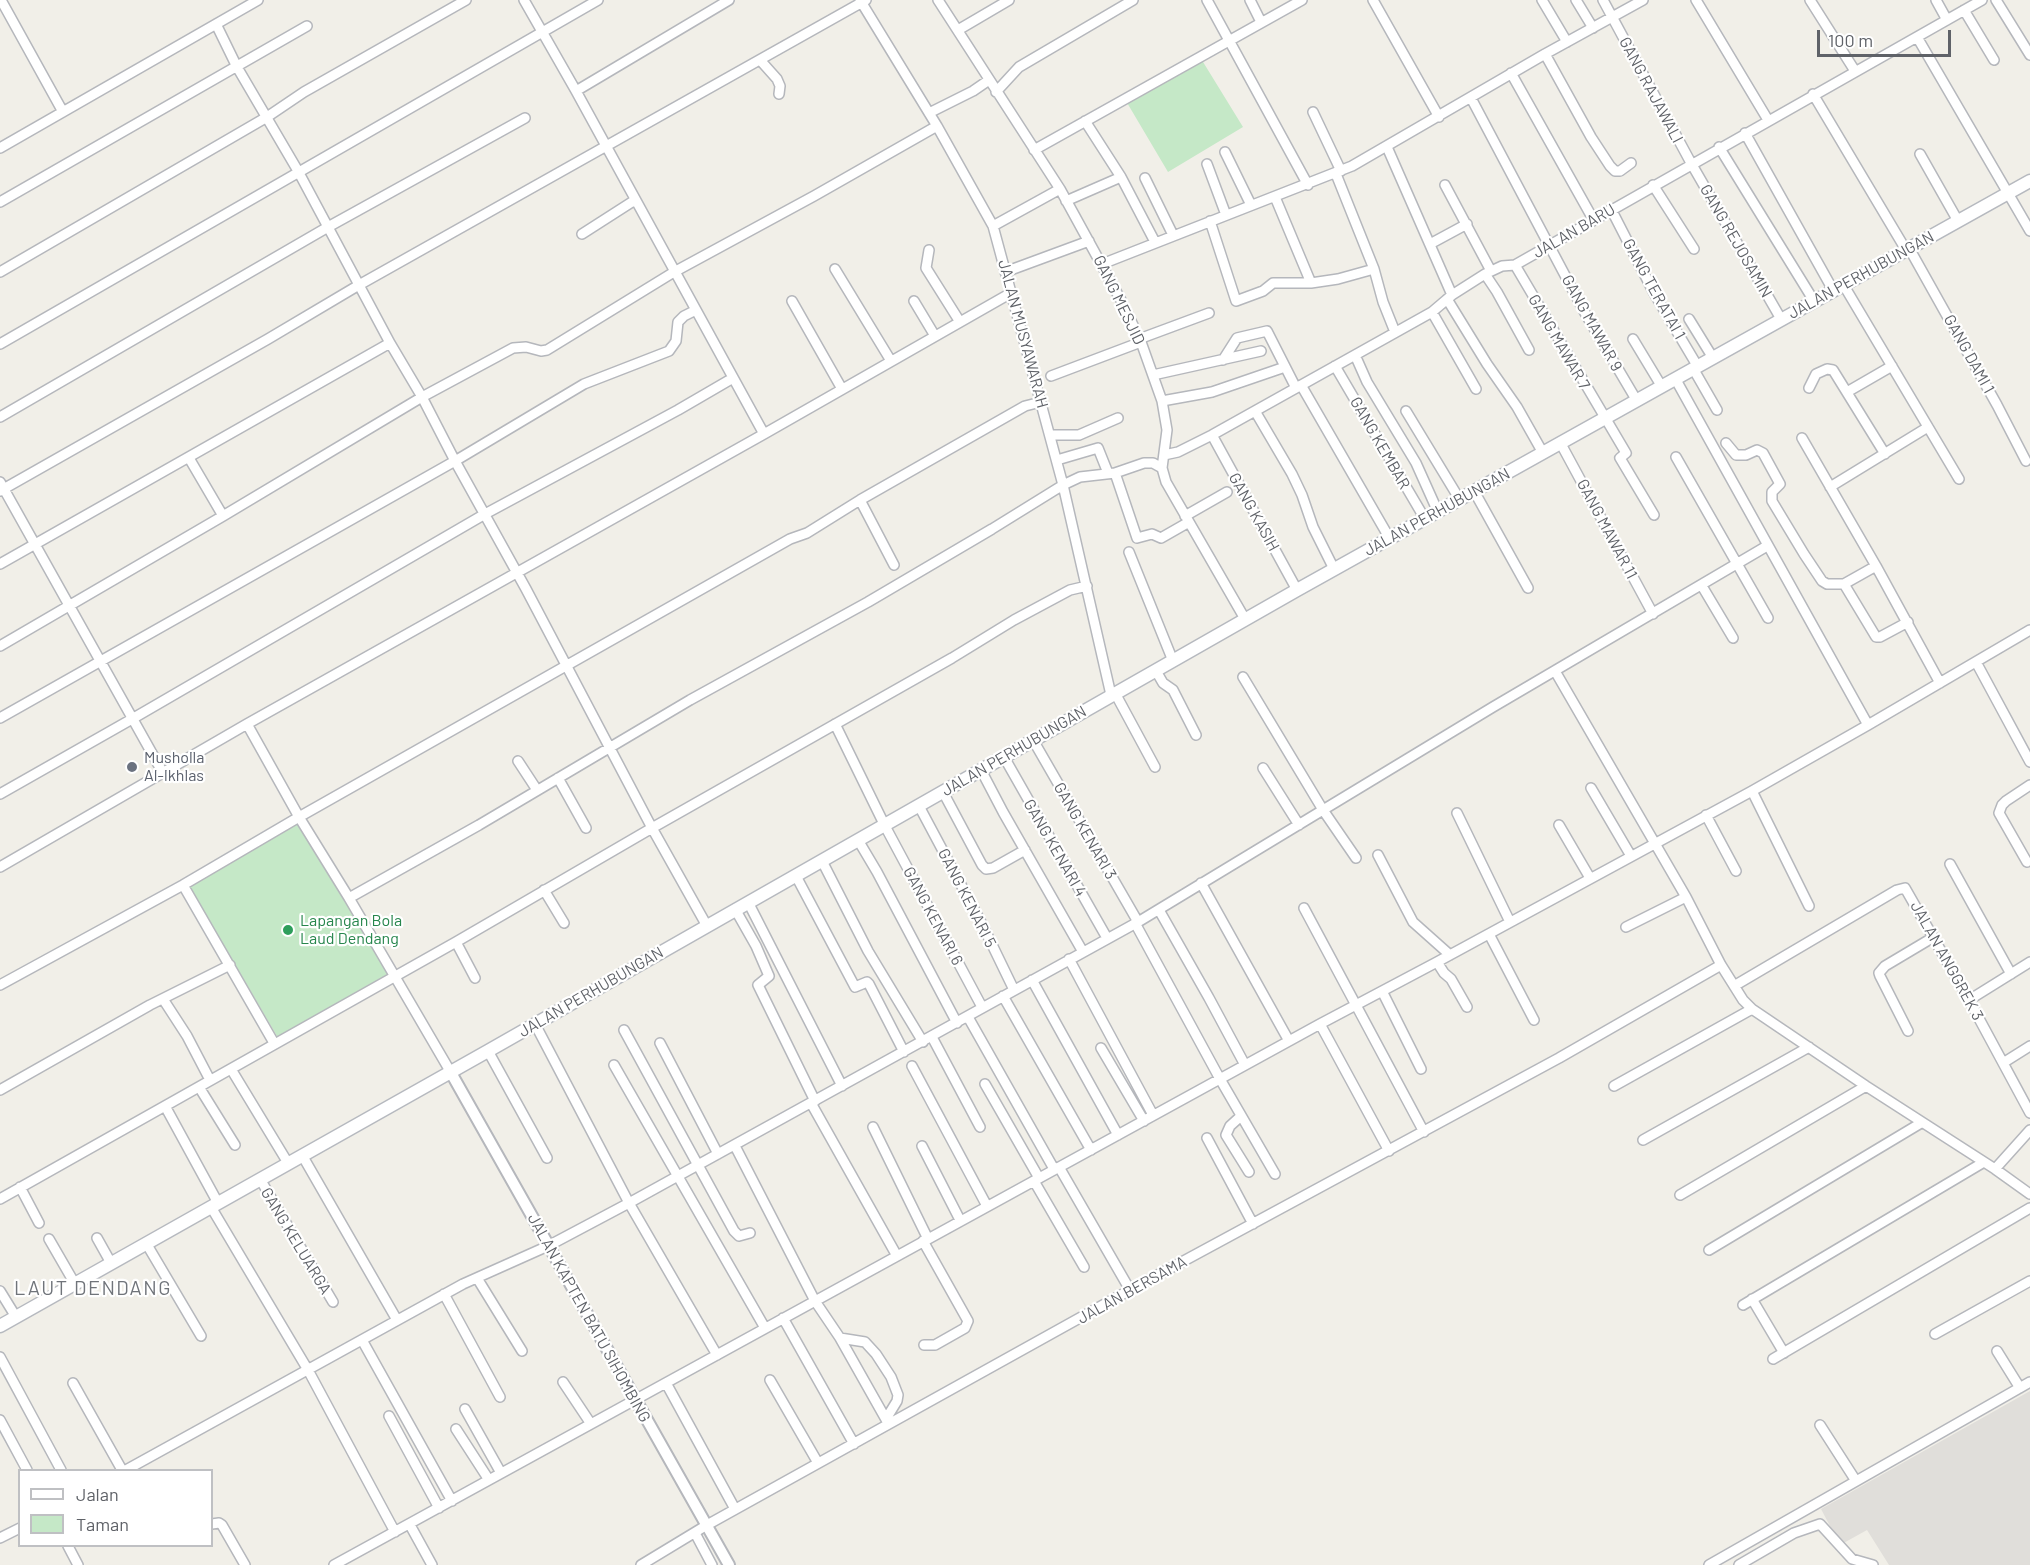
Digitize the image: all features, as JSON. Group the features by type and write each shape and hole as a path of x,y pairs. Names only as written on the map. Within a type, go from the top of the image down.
{"main road":[{"name":"JALAN PERHUBUNGAN","path":"0,1326 885,826 1245,619 2030,181"}],"street":[{"path":"1,0 63,112"},
{"path":"0,148 258,0"},
{"path":"0,272 267,117 304,92 466,0"},
{"path":"524,0 764,434"},
{"path":"0,344 598,0"},
{"path":"576,91 729,0"},
{"name":"GANG MESJID","path":"938,0 1060,189 1102,264 1140,341 1162,401 1167,430 1162,468"},
{"path":"958,30 1009,0"},
{"path":"996,92 1019,67 1133,0"},
{"path":"1207,0 1308,185"},
{"path":"1250,0 1261,22"},
{"path":"1034,150 1261,22 1288,3 1302,0"},
{"path":"1373,0 1438,117"},
{"path":"1542,0 1567,42"},
{"path":"1576,0 1593,28"},
{"name":"GANG RAJAWALI","path":"1603,0 1691,163"},
{"path":"1102,264 1339,173 1472,98 1511,73 1643,0"},
{"path":"1696,0 1768,120"},
{"path":"1810,0 1855,71"},
{"path":"1936,0 1947,20"},
{"name":"JALAN BARU","path":"1164,454 1178,452 1212,435 1432,312 1449,297 1488,273 1502,266 1515,265 1719,147 1982,0"},
{"path":"1996,0 2030,55"},
{"path":"163,773 1,487 238,357 359,285 862,1"},
{"name":"JALAN MUSYAWARAH","path":"862,1 937,126 993,226 1051,435 1113,694 1155,767"},
{"path":"1964,10 1994,60"},
{"path":"216,24 237,67 298,171 390,343 422,397 652,828 707,926"},
{"path":"0,202 307,26"},
{"path":"1917,37 2030,231"},
{"path":"1545,54 1591,137 1610,166 1615,171 1620,171 1631,163"},
{"path":"760,60 777,79 780,86 778,94"},
{"path":"1511,73 1593,219"},
{"path":"929,113 973,91 989,80"},
{"name":"GANG DAMI 1","path":"1813,94 1908,249 2026,460"},
{"name":"GANG MAWAR 9","path":"1472,98 1549,245 1637,401"},
{"path":"1313,112 1339,173 1395,332"},
{"path":"0,417 328,227 525,118"},
{"path":"1085,121 1121,177 1155,242"},
{"path":"0,646 422,397 513,348 547,350 674,272 937,126"},
{"path":"1745,133 1838,287 1892,366 1959,479"},
{"path":"1387,147 1430,244 1449,297 1486,364 1516,407 1543,453"},
{"path":"1719,147 1814,301"},
{"path":"1225,152 1251,206"},
{"path":"1920,154 1958,221"},
{"name":"GANG REJOSAMIN","path":"1691,163 1781,319"},
{"path":"1207,164 1226,215"},
{"path":"1066,201 1121,177"},
{"path":"1145,178 1173,235"},
{"path":"1445,185 1467,224 1497,292 1529,350"},
{"path":"1653,185 1694,249"},
{"path":"993,226 1060,189"},
{"path":"1275,197 1311,282"},
{"path":"582,234 635,200"},
{"name":"GANG TERATAI 1","path":"1611,209 1717,411"},
{"path":"1210,221 1236,301 1263,291 1273,283 1338,279 1374,269"},
{"path":"1430,244 1467,224"},
{"path":"1005,272 1089,241"},
{"path":"929,250 926,268 960,322"},
{"name":"GANG MAWAR 7","path":"1515,265 1626,453 1620,458 1654,515"},
{"path":"835,268 891,361"},
{"path":"0,867 247,724 518,574 1011,293"},
{"path":"792,301 842,389"},
{"path":"914,301 935,336"},
{"path":"0,718 455,461 593,379 669,351 676,341 678,322 696,310"},
{"path":"1432,312 1476,389"},
{"path":"1051,376 1209,313"},
{"path":"1689,320 1713,358"},
{"path":"1223,360 1237,338 1268,331 1285,367 1390,539"},
{"path":"1633,339 1662,387"},
{"path":"0,564 390,343"},
{"path":"1153,375 1261,351"},
{"path":"1355,355 1367,382 1416,462 1438,512"},
{"name":"GANG KEMBAR","path":"1335,366 1425,519"},
{"path":"1847,392 1892,366"},
{"path":"1162,401 1212,392 1285,367"},
{"path":"1809,388 1816,374 1830,369 1835,373 1884,454"},
{"path":"0,794 485,514 733,378"},
{"path":"1676,380 1868,725"},
{"path":"0,985 183,885 566,664 790,539 804,534 1025,406 1041,402"},
{"path":"1255,411 1292,474 1313,527 1334,569"},
{"path":"1406,411 1460,500"},
{"path":"1051,435 1079,435 1118,418"},
{"path":"1830,487 1928,427"},
{"name":"GANG KASIH","path":"1212,435 1297,590"},
{"path":"1802,438 1908,622 1940,683"},
{"path":"1726,443 1736,455 1746,455 1757,450 1762,453 1780,484 1772,492 1772,501 1822,581 1827,584 1844,584 1876,566"},
{"name":"GANG MAWAR 11","path":"1561,444 1653,615"},
{"path":"1057,460 1098,448 1112,473 1137,538 1151,534 1161,538 1227,492"},
{"path":"1677,457 1768,618"},
{"path":"189,458 223,516"},
{"path":"349,898 609,747 868,602 1080,477 1112,473 1144,463 1162,468 1170,489 1245,619"},
{"path":"1474,492 1528,588"},
{"path":"860,500 894,565"},
{"path":"126,1469 444,1294 549,1246 735,1146 1159,910 1555,671 1702,586 1736,562 1767,546"},
{"path":"1129,552 1173,661"},
{"path":"1844,584 1876,637 1908,622"},
{"path":"0,1198 456,942 952,658 1014,620 1070,590 1087,586"},
{"path":"1702,586 1733,638"},
{"path":"334,1565 960,1220 1752,791 2030,630"},
{"path":"1976,662 2030,762"},
{"path":"1555,671 1686,897 1740,997 1752,1009 2030,1194"},
{"path":"1156,672 1163,683 1173,690 1196,735"},
{"path":"1243,677 1323,810 1356,858"},
{"path":"247,724 450,1071"},
{"name":"GANG KENARI 6","path":"835,724 885,826 982,1007"},
{"name":"GANG KENARI 3","path":"1033,740 1137,922 1220,1079 1275,1174"},
{"name":"GANG KENARI 4","path":"1004,757 1107,938"},
{"path":"518,761 537,790"},
{"path":"1263,768 1295,827"},
{"path":"981,770 1083,952"},
{"path":"558,777 586,828"},
{"path":"2027,862 1999,813 2006,801 2030,785"},
{"path":"1591,788 1631,856"},
{"path":"1752,791 1809,906"},
{"path":"943,792 986,869 993,868 1025,850"},
{"name":"GANG KENARI 5","path":"919,806 983,926 1014,990"},
{"path":"1457,813 1510,922"},
{"path":"1706,815 1736,871"},
{"path":"1559,825 1590,878"},
{"path":"858,840 957,1023"},
{"path":"1378,855 1413,922 1443,959 1444,973 1452,979 1467,1007"},
{"path":"822,861 868,951 922,1042"},
{"path":"1950,864 2011,974"},
{"path":"796,876 855,987 867,982 869,984 904,1052"},
{"path":"1202,883 1289,1041"},
{"path":"183,885 274,1043"},
{"name":"JALAN ANGGREK 3","path":"1734,986 1900,888 1907,890 2030,1113"},
{"path":"544,890 564,923"},
{"path":"1626,927 1686,897"},
{"path":"748,902 842,1086"},
{"path":"1304,908 1424,1132"},
{"path":"735,909 756,946 769,976 758,985 813,1102 897,1256"},
{"path":"1159,910 1245,1065"},
{"path":"1489,934 1534,1020"},
{"path":"1908,1031 1880,973 1885,966 1932,938"},
{"path":"456,942 475,978"},
{"path":"1069,959 1153,1115"},
{"path":"1969,1000 2030,962"},
{"path":"0,1090 163,999 230,965"},
{"name":"JALAN BERSAMA","path":"641,1565 706,1525 854,1444 888,1422 1559,1058 1721,965"},
{"path":"1032,980 1118,1135"},
{"path":"1382,991 1421,1069"},
{"path":"1003,996 1091,1149"},
{"path":"163,999 187,1036 210,1080"},
{"path":"1614,1086 1752,1009"},
{"path":"968,1017 1130,1290"},
{"path":"535,1024 629,1203 717,1355"},
{"path":"1320,1024 1389,1151"},
{"path":"624,1030 696,1166 734,1231 739,1236 750,1233"},
{"path":"932,1036 980,1127"},
{"path":"660,1043 718,1154"},
{"path":"2003,1063 2030,1046"},
{"path":"1643,1140 1809,1047"},
{"path":"1101,1048 1144,1121"},
{"path":"488,1051 547,1158"},
{"path":"614,1065 765,1328"},
{"path":"912,1066 987,1206"},
{"path":"231,1069 288,1163"},
{"name":"JALAN KAPTEN BATU SIHOMBING","path":"450,1071 729,1565"},
{"path":"985,1084 1084,1267"},
{"path":"1680,1195 1866,1086"},
{"path":"200,1087 234,1145"},
{"path":"165,1106 214,1205 308,1370 395,1532"},
{"path":"1241,1116 1230,1126 1226,1135 1249,1172"},
{"path":"1709,1250 1922,1123"},
{"path":"873,1127 926,1240 968,1321 965,1328 945,1339 932,1345 924,1345"},
{"path":"1995,1169 2030,1130"},
{"path":"1207,1137 1253,1224"},
{"path":"735,1146 815,1301 840,1338 888,1422"},
{"path":"922,1146 960,1220"},
{"path":"302,1155 397,1320"},
{"path":"1743,1305 1984,1162"},
{"name":"GANG KELUARGA","path":"260,1179 333,1302"},
{"path":"20,1187 39,1222"},
{"path":"1773,1359 2030,1209"},
{"path":"97,1238 111,1263"},
{"path":"49,1239 75,1284"},
{"path":"146,1243 201,1336"},
{"path":"477,1278 522,1351"},
{"path":"1935,1334 2030,1281"},
{"path":"0,1291 16,1317"},
{"path":"444,1294 500,1397"},
{"path":"1752,1299 1784,1353"},
{"path":"783,1318 854,1444"},
{"path":"840,1338 865,1342 891,1377 898,1395 888,1422"},
{"path":"362,1340 452,1501"},
{"path":"1997,1351 2020,1388"},
{"path":"0,1357 61,1469"},
{"path":"770,1380 818,1463"},
{"path":"563,1382 591,1424"},
{"path":"1709,1565 2030,1382"},
{"path":"73,1383 123,1469"},
{"path":"666,1383 735,1509"},
{"path":"465,1409 501,1473"},
{"path":"389,1416 439,1508"},
{"path":"0,1420 26,1469"},
{"path":"1820,1425 1856,1481"},
{"path":"456,1429 489,1480"},
{"path":"213,1524 222,1525 245,1565"},
{"path":"1739,1565 1794,1533 1820,1524 1851,1559 1873,1565"},
{"path":"410,1525 432,1565"},
{"path":"0,1538 18,1529"},
{"path":"694,1533 712,1565"},
{"path":"69,1547 78,1565"},
{"path":"1842,1565 1851,1559"}],"shaded area":[{"path":"2030,1391 2030,1565 1889,1565 1867,1530 1840,1545 1821,1509"}],"green space":[{"path":"1200,57 1243,127 1168,172 1126,101"},
{"name":"Lapangan Bola Laud Dendang","path":"298,822 388,974 278,1038 189,886"}],"place":[{"name":"Musholla Al-Ikhlas","path":"132,767"},
{"name":"Lapangan Bola Laud Dendang","path":"288,930"}],"district":[{"name":"LAUT DENDANG","path":"93,1288"}]}
